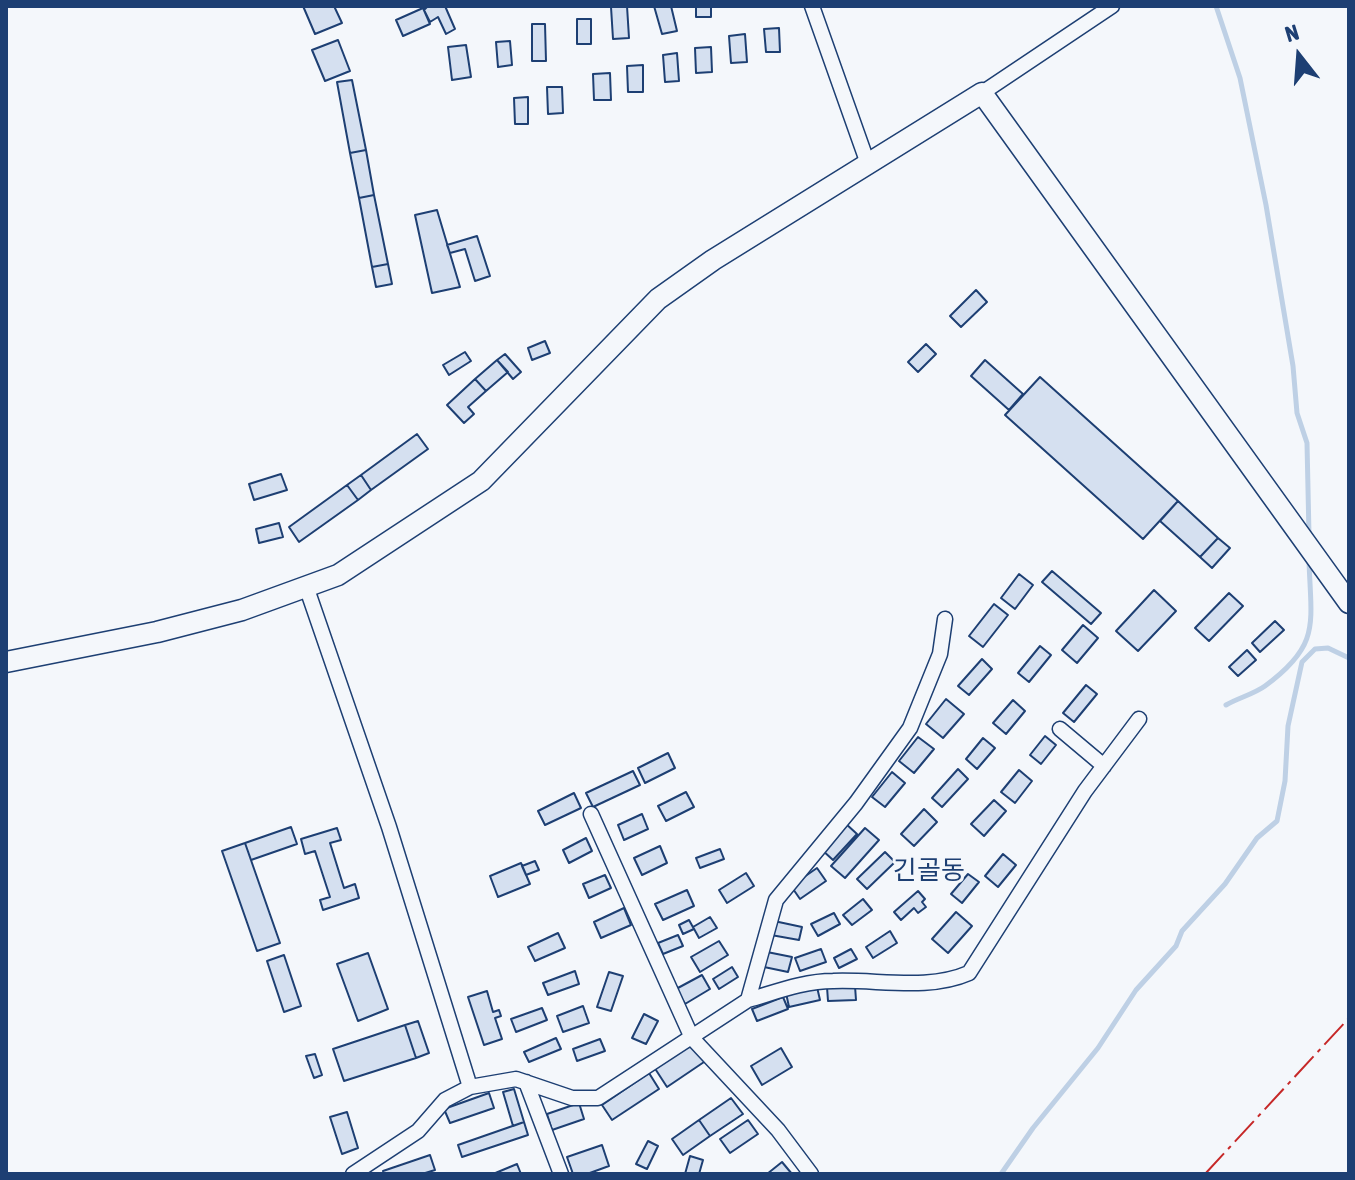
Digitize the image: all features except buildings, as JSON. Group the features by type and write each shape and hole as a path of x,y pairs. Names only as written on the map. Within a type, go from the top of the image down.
{"main road":[{"path":"6,662 157,632 307,589 338,575 481,481 658,299 713,260 982,93 1349,603"}],"street":[{"path":"812,6 868,164"},
{"path":"982,93 1112,6"},
{"path":"307,589 389,827 470,1087"},
{"path":"748,1000 776,900 856,803 910,728 940,654 945,619"},
{"path":"353,1174 418,1131 445,1100 470,1087 503,1080 526,1082 572,1098 598,1098 748,1000 830,981 919,982 953,980 969,973 1104,766 1139,719"},
{"path":"1060,729 1104,766"},
{"path":"591,814 692,1038 778,1130 811,1174"},
{"path":"526,1082 561,1174"}],"waterway":[{"path":"1216,6 1240,78 1266,205 1293,366 1297,413 1307,443 1309,535"},
{"path":"1226,705 1265,686 1296,658 1304,645 1311,617 1309,561"},
{"path":"1001,1174 1033,1128 1098,1048 1136,990 1176,946 1182,931 1225,884 1257,838 1277,821 1285,781 1288,726 1302,662 1315,649 1328,648 1349,658"}],"power":[{"path":"1205,1174 1349,1018"}],"district":[{"name":"긴골동","path":"929,871"}]}
